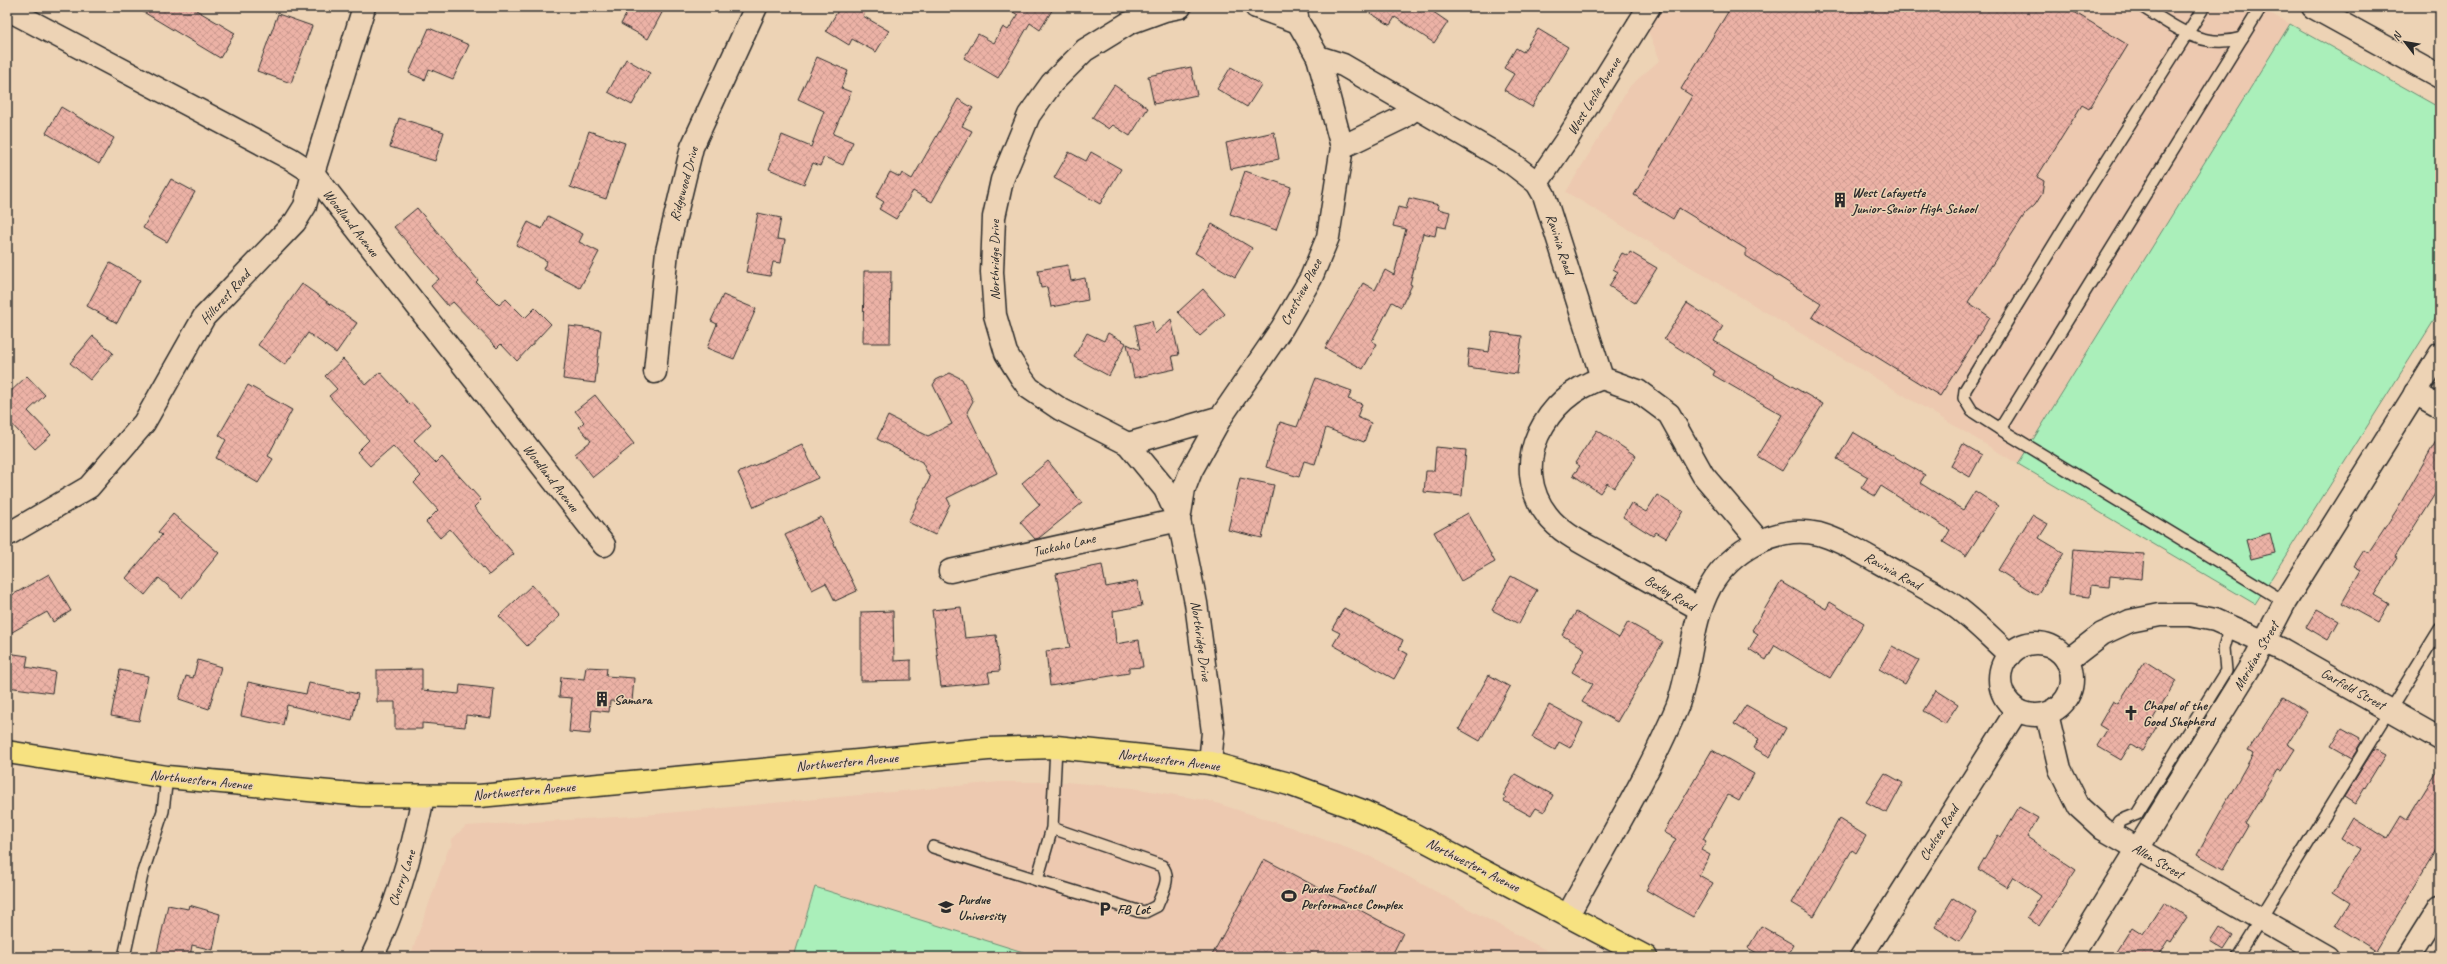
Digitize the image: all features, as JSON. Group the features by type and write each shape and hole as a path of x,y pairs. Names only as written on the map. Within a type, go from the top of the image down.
{"main road":[{"name":"Northwestern Avenue","path":"7,752 167,777 362,795 423,796 479,796 988,749 1056,747 1210,763 1289,784 1360,810 1409,832 1646,957"}],"street":[{"name":"Hillcrest Road","path":"7,535 88,487 144,423 204,317 295,222 305,206 313,173 364,7"},
{"name":"Ridgewood Drive","path":"655,372 667,251 692,147 756,7"},
{"name":"Northridge Drive","path":"1180,7 1165,10 1129,23 1085,50 1052,83 1029,115 1002,180 994,217 992,272 995,315 1006,353 1029,388 1060,409 1128,444 1165,489 1178,520 1196,603 1213,732 1210,763"},
{"path":"1256,7 1297,15 1318,57"},
{"name":"West Leslie Avenue","path":"1537,183 1569,136 1649,7"},
{"path":"2313,7 2440,77"},
{"name":"Woodland Avenue","path":"7,9 291,159 313,173 604,545"},
{"name":"Ravinia Road","path":"1318,57 1343,65 1510,162 1537,183 1544,195 1602,378"},
{"name":"Crestview Place","path":"1221,417 1282,328 1312,278 1328,237 1342,147 1318,57"},
{"path":"1342,147 1402,118 1416,108"},
{"name":"Meridian Street","path":"2071,957 2266,641 2285,602 2440,354"},
{"path":"1602,378 1638,391 1669,414 1703,475 1759,541"},
{"name":"Bexley Road","path":"1568,915 1655,755 1682,695 1700,609 1569,535 1547,515 1535,492 1530,477 1532,448 1543,424 1556,407 1580,386 1602,378"},
{"path":"2416,393 2440,407"},
{"name":"Northridge Drive","path":"1178,520 1184,489 1191,471 1221,417"},
{"path":"1128,444 1221,417"},
{"name":"Tuckaho Lane","path":"950,571 1178,520"},
{"name":"Ravinia Road","path":"1700,609 1711,585 1729,562 1759,541 1789,532 1819,534 1850,547 1942,598 1958,609 2010,655"},
{"path":"2067,661 2102,634 2130,621 2160,615 2190,615 2230,625 2266,641"},
{"name":"Garfield Street","path":"2266,641 2440,739"},
{"path":"2029,644 2040,644 2051,646 2067,661 2072,681 2070,692 2057,709 2047,714 2027,714 2017,710 2006,699 2001,684 2004,664 2010,655 2029,644"},
{"name":"Chelsea Road","path":"1861,957 2017,710"},
{"name":"Allen Street","path":"2047,714 2060,769 2079,807 2112,834 2138,850 2260,921 2327,957"},
{"name":"Cherry Lane","path":"372,957 384,932 411,853 423,796"},
{"path":"2408,957 2440,906"}],"lane":[{"path":"2143,7 2188,34 2201,40 2226,43 2242,38"},
{"path":"2204,7 2069,220 1965,390 1964,398 1972,411 2000,429 2285,602"},
{"path":"2000,429 2261,7"},
{"path":"2112,834 2120,821 2137,814 2226,671 2224,648 2230,625"},
{"path":"2237,957 2440,629"},
{"path":"1037,880 1052,828 1056,747"},
{"path":"124,957 142,875 163,811 167,777"},
{"path":"933,847 1037,880 1146,912 1157,906 1167,879 1166,871 1154,863 1052,828"}],"shaded area":[{"path":"1663,7 2259,7 2290,24 2018,464 1566,192 1630,86 1660,60 1648,31"},
{"name":"Purdue University","path":"1000,782 1066,782 1133,788 1210,801 1290,827 1371,857 1559,957 410,957 448,850 452,845 452,839 466,826 634,816"}],"green space":[{"path":"2290,24 2440,108 2440,311 2255,604 2018,464"},
{"path":"815,887 1039,957 794,957"}],"building":[{"path":"135,7 191,7 235,33 220,58"},
{"path":"630,7 665,7 648,39 621,24"},
{"path":"840,7 868,7 863,16 889,31 876,52 852,39 849,45 826,31"},
{"path":"1005,7 1054,7 1040,30 1030,23 998,78 964,58 978,34 994,43 1003,27 1008,30 1018,15"},
{"path":"1360,7 1426,7 1448,22 1434,43 1395,17 1390,25"},
{"name":"West Lafayette Junior-Senior High School","path":"1731,7 2066,7 2128,45 2089,109 2082,105 2037,177 2044,181 2042,194 2035,205 2025,214 1968,302 1990,317 1940,396 1812,317 1821,303 1746,256 1746,249 1679,208 1673,219 1634,195 1692,96 1681,89"},
{"path":"278,14 312,26 291,83 257,71"},
{"path":"429,28 469,45 453,79 429,69 425,80 409,73"},
{"path":"1538,29 1568,47 1532,107 1504,90 1514,74 1504,68 1516,48 1523,52"},
{"path":"817,57 848,71 841,88 851,92 833,134 853,142 843,165 824,157 820,166 813,163 804,184 769,169 782,135 811,147 824,111 798,99"},
{"path":"626,59 650,73 632,105 608,92"},
{"path":"1191,67 1197,95 1154,104 1148,76"},
{"path":"1231,67 1261,85 1247,107 1217,89"},
{"path":"1114,85 1148,108 1130,136 1113,125 1109,129 1092,118"},
{"path":"958,99 973,108 962,126 972,131 932,202 913,191 896,219 879,209 884,202 876,197 890,172 900,177 902,173 912,179"},
{"path":"61,107 114,138 99,164 46,133"},
{"path":"399,118 444,132 435,161 390,147"},
{"path":"589,131 625,143 606,199 570,187"},
{"path":"1274,132 1279,159 1231,169 1226,143"},
{"path":"1069,152 1086,161 1091,152 1121,169 1100,204 1054,178"},
{"path":"1245,171 1291,187 1276,230 1230,214"},
{"path":"171,179 195,192 167,242 143,228"},
{"path":"1409,198 1439,205 1438,209 1450,212 1446,228 1437,226 1435,236 1423,233 1410,284 1412,285 1401,307 1392,302 1372,341 1377,344 1363,369 1325,348 1363,283 1375,290 1385,270 1394,275 1406,229 1393,226 1398,207 1406,209"},
{"path":"417,208 478,280 476,282 499,305 506,299 525,318 535,308 551,324 517,361 501,344 497,348 453,302 448,306 431,286 439,279 394,227"},
{"path":"758,213 781,218 777,239 785,240 781,263 773,262 770,276 746,272"},
{"path":"548,216 583,234 579,242 599,252 580,288 543,269 547,261 516,245 528,222 542,229"},
{"path":"1212,224 1252,248 1235,277 1195,253"},
{"path":"1630,252 1657,268 1635,303 1609,286 1618,272 1613,269 1622,253 1628,256"},
{"path":"110,263 140,280 117,323 87,306"},
{"path":"1068,265 1071,281 1085,278 1088,300 1051,307 1047,287 1041,288 1038,270"},
{"path":"864,271 891,271 890,343 863,343"},
{"path":"302,284 357,323 336,353 308,333 285,365 258,345"},
{"path":"1203,289 1225,314 1200,336 1178,312"},
{"path":"723,295 756,309 734,359 707,348 717,324 711,321"},
{"path":"1687,303 1723,326 1714,341 1823,404 1782,471 1757,456 1782,415 1713,375 1715,371 1664,339"},
{"path":"1171,319 1179,355 1172,356 1175,369 1134,378 1127,344 1140,350 1135,325 1152,321 1155,334"},
{"path":"569,326 601,330 595,383 563,379"},
{"path":"1492,332 1522,336 1517,374 1467,367 1469,349 1489,352"},
{"path":"1087,333 1104,341 1108,333 1126,343 1109,376 1074,357"},
{"path":"93,336 113,353 90,380 70,363"},
{"path":"343,359 366,385 380,372 409,404 411,402 431,424 414,440 436,463 442,457 481,500 474,507 514,554 489,575 450,529 440,538 426,522 438,510 414,483 421,476 393,446 370,466 357,452 369,440 329,396 337,389 325,376"},
{"path":"950,373 962,379 973,401 967,412 997,473 947,498 950,504 935,535 908,522 930,478 922,462 877,439 888,416 928,436 952,424 933,385 936,380"},
{"path":"27,376 45,395 28,411 51,435 35,449 7,419 7,395"},
{"path":"1316,378 1352,391 1348,399 1362,404 1357,417 1371,423 1364,442 1326,428 1315,464 1304,461 1299,477 1266,467 1280,422 1297,427"},
{"path":"248,385 292,410 268,456 273,459 258,483 216,458 226,440 219,435"},
{"path":"595,395 634,444 593,477 575,454 591,441 579,427 584,422 575,411"},
{"path":"1597,430 1636,456 1614,488 1607,483 1600,493 1573,475 1580,466 1575,463"},
{"path":"1853,432 1925,475 1920,483 1963,510 1975,491 1998,506 1966,556 1943,542 1950,530 1881,486 1875,496 1861,488 1868,477 1837,459"},
{"path":"2440,434 2440,486 2395,557 2397,558 2374,595 2389,604 2378,623 2342,603 2361,570 2354,566 2364,550 2368,553 2396,511"},
{"path":"802,444 818,478 754,507 738,473"},
{"path":"1963,444 1982,455 1970,477 1951,466"},
{"path":"1436,447 1466,450 1462,496 1424,492 1426,471 1434,471"},
{"path":"1048,461 1082,503 1039,538 1035,539 1020,522 1040,505 1022,483"},
{"path":"1240,478 1274,485 1262,538 1228,530"},
{"path":"1657,495 1683,511 1666,538 1656,532 1653,536 1623,517 1631,503 1646,512"},
{"path":"1468,513 1495,562 1461,581 1434,532"},
{"path":"173,514 219,553 182,598 159,578 145,595 126,578 162,535 158,532"},
{"path":"2032,515 2048,524 2039,538 2064,553 2037,595 1998,570"},
{"path":"821,517 857,591 835,601 826,583 812,590 785,535"},
{"path":"2270,533 2275,553 2251,559 2246,540"},
{"path":"2073,549 2144,554 2142,579 2110,576 2109,587 2091,585 2090,597 2069,595"},
{"path":"1102,565 1106,587 1137,581 1142,606 1113,611 1116,644 1139,640 1143,667 1129,668 1129,673 1050,686 1046,651 1070,648 1056,574"},
{"path":"49,574 71,611 53,622 47,612 7,635 7,598"},
{"path":"1511,576 1537,590 1519,624 1492,610"},
{"path":"1781,582 1826,609 1830,602 1864,623 1830,678 1775,645 1766,660 1749,649 1758,634 1752,630"},
{"path":"532,585 560,616 527,646 499,616"},
{"path":"961,607 965,638 996,635 1000,671 988,672 990,682 941,687 932,610"},
{"path":"1344,608 1403,640 1399,649 1408,654 1394,679 1333,645 1340,633 1332,629"},
{"path":"2317,609 2339,621 2328,640 2306,627"},
{"path":"893,611 894,661 911,660 911,680 861,681 861,612"},
{"path":"1576,612 1619,638 1628,622 1663,642 1617,722 1582,702 1593,684 1572,672 1585,649 1562,635"},
{"path":"1892,646 1919,660 1905,684 1879,669"},
{"path":"7,653 28,656 26,667 55,672 52,693 7,687"},
{"path":"198,660 221,667 209,709 179,699 186,676 193,678"},
{"name":"Chapel of the Good Shepherd","path":"2145,661 2176,681 2151,722 2157,726 2142,751 2131,744 2121,760 2097,746 2107,730 2099,725 2113,701 2118,704"},
{"name":"Samara","path":"586,667 607,668 606,676 634,678 632,702 610,701 609,712 592,710 590,734 569,732 572,698 559,697 561,677 584,679"},
{"path":"422,669 422,690 459,694 460,685 494,689 491,718 466,715 465,727 422,723 422,729 395,729 395,702 377,702 377,670"},
{"path":"120,670 148,676 139,721 111,716"},
{"path":"1489,675 1510,687 1480,741 1459,729"},
{"path":"248,682 306,694 309,683 358,694 352,720 287,705 283,725 241,716"},
{"path":"1936,690 1958,704 1945,724 1923,711"},
{"path":"2283,697 2307,712 2287,744 2295,749 2281,771 2278,770 2245,824 2248,826 2223,869 2197,854 2253,754 2248,751"},
{"path":"1549,705 1583,723 1570,748 1559,742 1555,750 1532,737"},
{"path":"1746,705 1786,728 1770,757 1754,748 1759,739 1734,724"},
{"path":"2342,728 2360,738 2359,740 2362,742 2352,758 2331,746"},
{"path":"2374,749 2385,755 2355,804 2344,797"},
{"path":"1712,750 1754,774 1739,801 1728,795 1703,839 1706,841 1701,850 1710,855 1699,875 1713,883 1693,917 1646,890 1676,839 1664,832"},
{"path":"2440,766 2440,844 2376,951 2336,926 2350,903 2333,892 2360,850 2341,838 2353,818 2387,839 2401,816 2407,820"},
{"path":"1885,773 1903,783 1887,813 1866,802"},
{"path":"1515,774 1553,795 1544,812 1536,808 1531,816 1504,801 1506,798 1503,796"},
{"path":"2019,807 2038,818 2027,837 2076,870 2039,926 2027,917 2041,896 2013,877 2007,887 1978,869 1998,835 2001,837"},
{"path":"1839,819 1866,836 1856,853 1852,850 1814,916 1792,903"},
{"name":"Purdue Football Performance Complex","path":"1264,859 1403,933 1391,957 1211,957"},
{"path":"1953,898 1977,913 1959,942 1935,927"},
{"path":"2164,902 2187,917 2171,942 2168,940 2157,957 2113,957 2132,927 2143,934"},
{"path":"168,905 188,909 189,905 220,914 213,950 192,945 190,957 156,957"},
{"path":"1761,926 1794,945 1787,957 1764,957 1748,948"},
{"path":"2219,927 2233,936 2224,950 2210,941"}],"place":[{"name":"West Lafayette Junior-Senior High School","path":"1840,200"},
{"name":"Samara","path":"602,699"},
{"name":"Chapel of the Good Shepherd","path":"2131,713"},
{"name":"Purdue Football Performance Complex","path":"1289,896"},
{"name":"Purdue University","path":"946,907"},
{"name":"FB Lot","path":"1105,909"}]}
